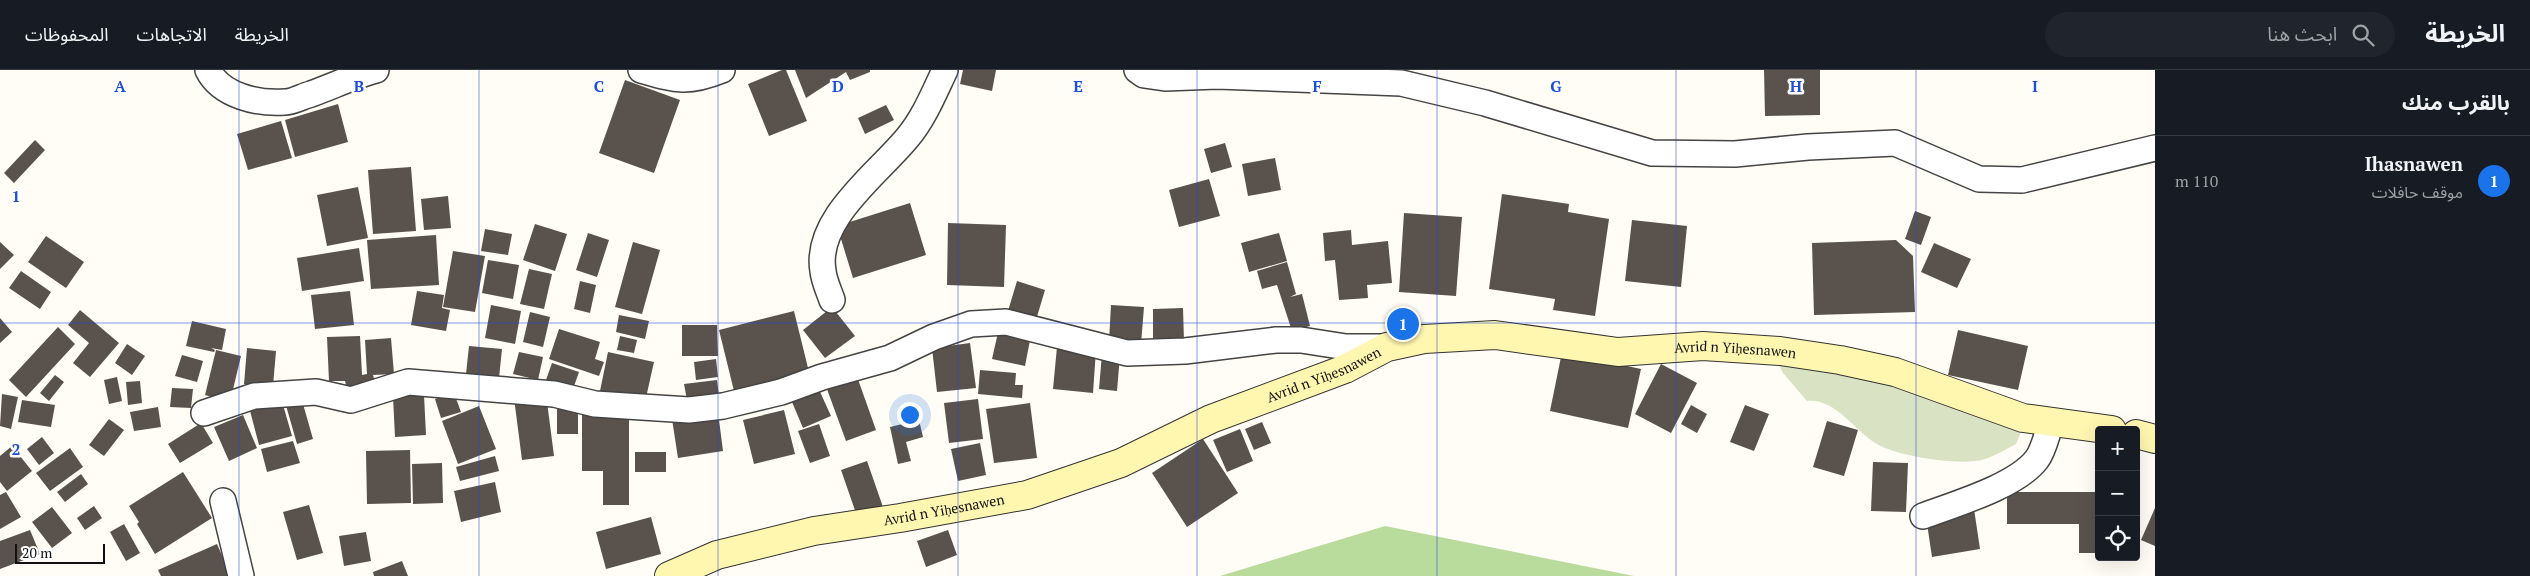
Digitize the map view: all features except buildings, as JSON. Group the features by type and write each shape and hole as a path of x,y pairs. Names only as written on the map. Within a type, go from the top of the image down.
{"street":[{"path":"208,70 212,79 220,87 235,95 257,100 287,102 376,70"},
{"path":"641,70 679,81 700,78 722,70"},
{"path":"832,300 823,271 823,254 833,220 909,136 930,103 945,70"},
{"path":"1137,70 1144,75 1166,78 1217,76 1401,83 1485,102 1652,153 1735,154 1808,147 1895,143 1979,179 2022,180 2155,148"},
{"path":"204,412 254,396 316,392 352,400 408,382 554,394 595,404 689,410 715,407 781,392 822,377 890,358 934,337 971,324 1006,322 1127,353 1185,350 1276,340 1301,340 1346,347 1387,348"},
{"name":"Avrid n Yiḥesnawen","path":"669,576 718,555 814,531 900,518 1027,495 1121,463 1211,419 1345,369 1387,348 1424,338 1495,335 1618,352 1703,346 1780,351 1840,360 1894,372 2023,418 2095,428"},
{"path":"1923,516 1999,487 2012,479 2038,459 2051,423"},
{"path":"2140,435 2155,439"},
{"path":"222,501 241,576"}],"green space":[{"path":"1778,363 1845,367 2021,432 2016,444 1989,458 1975,461 1946,461 1899,453 1877,444 1836,410 1817,401 1807,401 1783,373"},
{"path":"1385,526 1634,576 1220,576"}],"place":[{"name":"Ihasnawen","path":"1403,324"}]}
